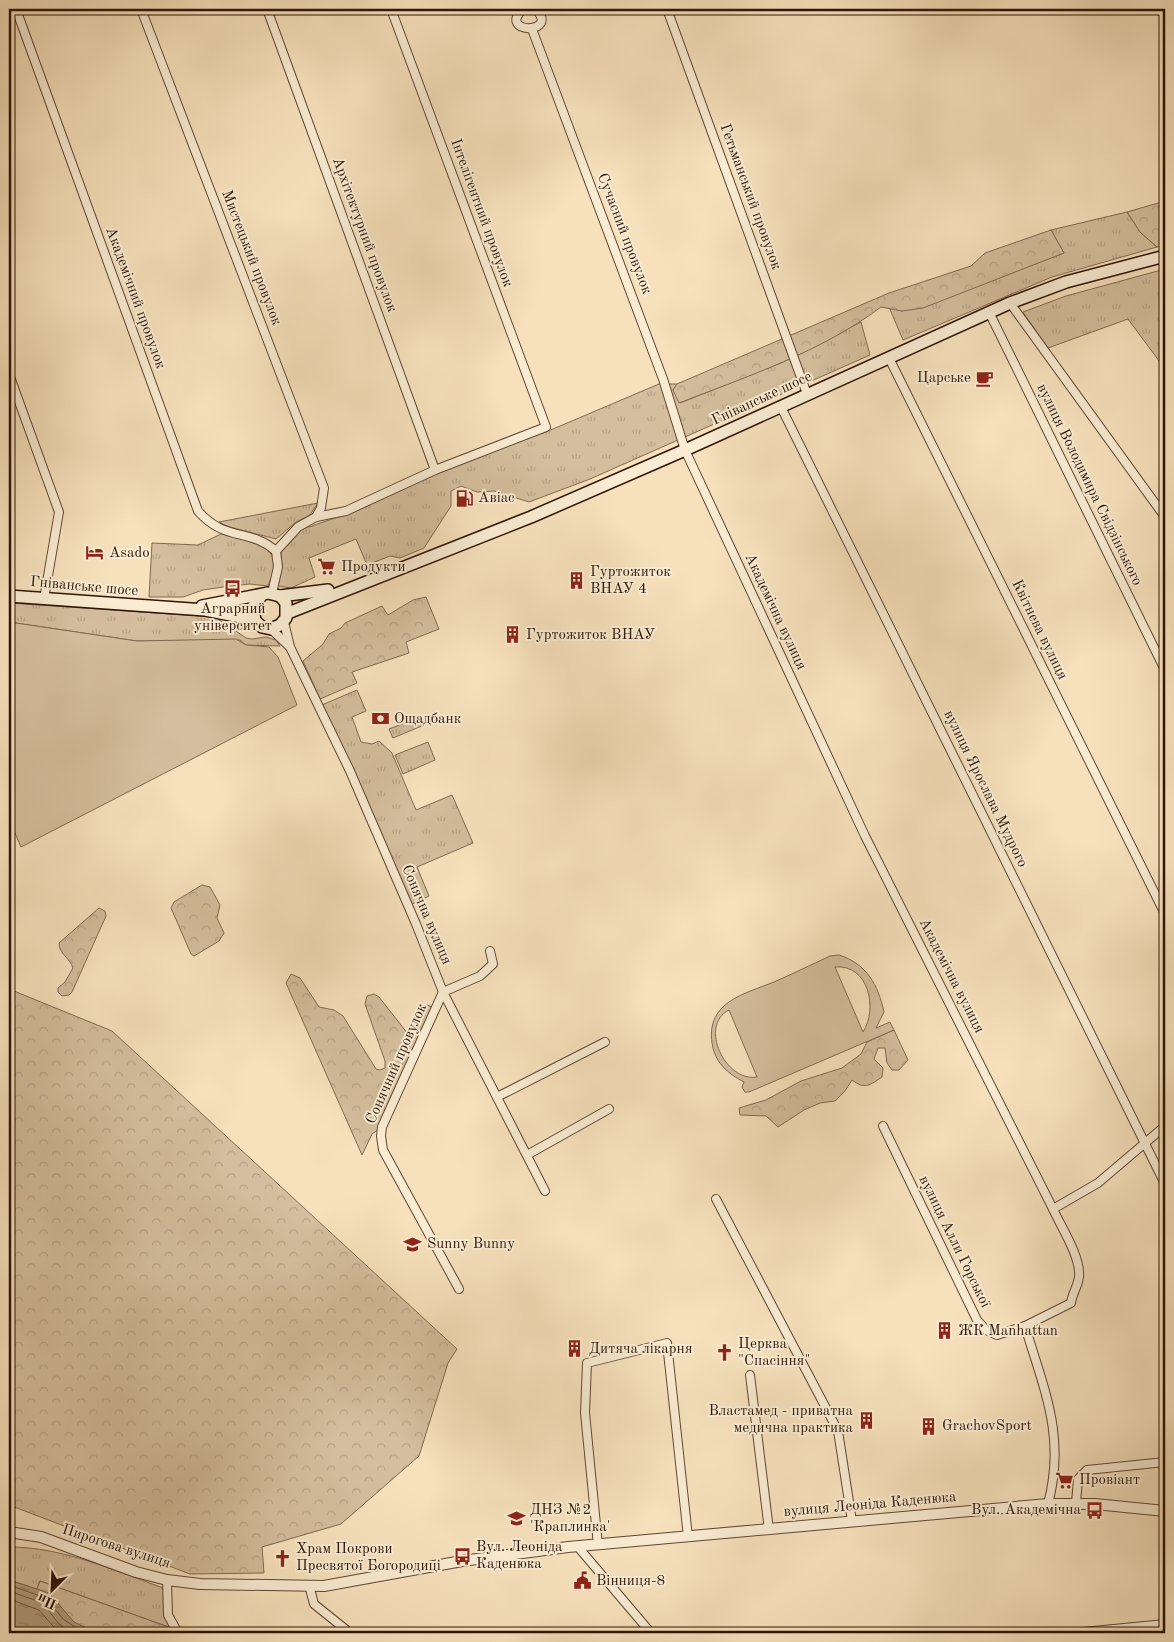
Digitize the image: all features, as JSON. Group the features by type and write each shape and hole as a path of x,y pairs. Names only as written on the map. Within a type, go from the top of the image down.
{"main road":[{"name":"Гніванське шосе","path":"9,596 205,610 255,621 262,627 271,629 286,617 374,579 531,517 685,450 1010,303 1066,282 1165,256"},
{"name":"Гніванське шосе","path":"158,608 206,606 271,595 317,594 374,579"},
{"path":"255,621 252,607 271,595 286,603 286,617"}],"street":[{"name":"Академічний провулок","path":"16,9 198,511 217,529 265,541 276,550"},
{"name":"Мистецький провулок","path":"141,9 324,488 321,508 316,517"},
{"name":"Архітектурний провулок","path":"267,9 435,470"},
{"name":"Інтелігентний провулок","path":"391,9 546,427 435,470"},
{"path":"523,9 517,17 519,24 524,29 532,29 538,26 540,18 535,9"},
{"name":"Гетьманський провулок","path":"667,9 807,394"},
{"name":"Сучасний провулок","path":"532,29 663,379 685,450"},
{"path":"1010,303 1165,517"},
{"name":"вулиця Володимира Свідзінського","path":"989,312 1165,670"},
{"name":"Квітнева вулиця","path":"889,358 1165,914"},
{"path":"9,374 59,512 44,599"},
{"name":"вулиця Ярослава Мудрого","path":"781,407 1165,1184"},
{"name":"Академічна вулиця","path":"685,450 865,836 1053,1209 1077,1261 1079,1277 1072,1294 1071,1304 1025,1326"},
{"path":"271,595 278,567 276,550 298,527 316,517 346,511 435,470"},
{"path":"286,617 290,647"},
{"path":"271,629 290,647"},
{"name":"Сонячна вулиця","path":"290,647 350,771 443,992 545,1191"},
{"name":"Сонячний провулок","path":"459,1289 383,1150 380,1136 443,992 480,976 493,964 490,951"},
{"path":"496,1098 605,1042"},
{"path":"526,1155 609,1109"},
{"name":"вулиця Алли Горської","path":"883,1126 977,1320 986,1330 997,1335 1025,1326"},
{"path":"1053,1209 1089,1189 1165,1126"},
{"path":"716,1199 838,1431 852,1521"},
{"path":"1025,1326 1051,1413 1056,1444 1055,1474 1048,1504"},
{"path":"598,1545 585,1413 587,1363 668,1342 688,1537"},
{"path":"750,1375 769,1530"},
{"path":"1076,1503 1078,1479 1084,1472 1165,1462"},
{"name":"вулиця Леоніда Каденюка","path":"578,1547 1048,1504 1076,1503 1165,1511"},
{"name":"Пирогова вулиця","path":"9,1532 41,1537 136,1572 167,1580 200,1584 342,1584 462,1561 578,1547"},
{"path":"578,1547 651,1633"},
{"path":"167,1580 168,1615 178,1633"},
{"path":"309,1585 314,1604 350,1633"},
{"path":"1073,1633 1127,1631 1165,1624"}],"green space":[{"path":"1165,201 1165,245 1157,247 1140,232 1127,212"},
{"path":"1127,212 1140,232 1157,247 1052,277 903,340 889,307 902,311 1064,253 1051,230"},
{"path":"1051,230 1064,253 923,308 902,311 881,307 858,323 809,350 757,373 679,403 673,390 677,384 889,293 971,266 985,253"},
{"path":"1165,269 1165,369 1128,319 1048,348 1023,312 1066,296"},
{"path":"861,322 870,355 590,479 529,502 494,491 477,492 461,486 451,491 451,506 424,548 400,558 390,556 367,565 356,539 309,558 315,577 291,588 278,586 282,568 281,550 297,531 347,514 436,473 553,429 659,384 677,384 673,390 680,403 781,363"},
{"path":"318,503 310,515 296,522 276,539 226,526 219,522"},
{"path":"221,534 255,542 269,551 273,558 274,567 268,586 250,584 203,590 183,597 149,597 152,543 198,545"},
{"path":"426,597 439,629 406,642 409,653 352,672 357,683 320,699 303,661 323,644 329,634 341,628 345,623 382,606 388,615 413,600"},
{"path":"9,603 215,617 246,638 266,637 276,640 280,646 246,645 240,640 137,641 9,622"},
{"path":"9,622 137,641 236,639 246,645 269,647 278,657 297,705 21,847 9,819"},
{"path":"357,690 366,711 352,717 361,742 372,744 379,741 392,753 416,810 452,795 473,843 417,867 429,896 408,906 322,705"},
{"path":"416,719 422,720 424,725 393,738 389,729"},
{"path":"428,742 435,760 403,774 395,755"},
{"path":"202,885 210,887 220,905 217,918 224,933 219,941 194,956 191,954 171,908 174,902"},
{"path":"99,908 105,911 106,916 72,992 69,995 62,996 58,992 58,988 65,982 73,968 59,947 59,943"},
{"path":"839,955 849,959 864,970 875,984 884,1012 876,1028 890,1022 894,1030 749,1092 745,1092 742,1087 744,1082 727,1071 716,1056 712,1043 712,1029 715,1018 721,1009 740,996 830,956","holes":["835,967 847,968 863,980 870,1001 870,1012 863,1032","729,1010 757,1077 745,1076 735,1071 726,1062 720,1051 716,1040 716,1028 720,1018"]},
{"path":"291,974 300,978 319,1007 334,1010 343,1016 376,1069 380,1070 385,1068 385,1061 365,1004 367,996 374,994 379,997 408,1034 412,1030 422,1007 427,1005 436,1009 382,1127 372,1134 362,1155 286,983"},
{"path":"9,989 112,1031 457,1349 448,1363 419,1456 341,1524 262,1547 264,1573 190,1574 9,1505"},
{"path":"894,1030 908,1060 899,1070 892,1070 887,1063 885,1048 878,1048 874,1059 883,1068 882,1077 871,1084 864,1086 852,1080 835,1101 820,1103 804,1110 778,1127 766,1116 740,1115 739,1108 766,1100 801,1081 842,1068 861,1054 867,1042"},
{"path":"9,1547 50,1551 89,1561 166,1589 174,1629 40,1581 37,1589 9,1580"},
{"path":"40,1581 174,1629 178,1633 124,1635 96,1632 84,1628 69,1618 53,1600 37,1589"}],"water":[{"path":"9,1580 49,1593 74,1622 97,1633 9,1633"}],"place":[{"name":"Царське","path":"985,378"},
{"name":"Авіас","path":"464,498"},
{"name":"Asado","path":"95,553"},
{"name":"Продукти","path":"327,567"},
{"name":"Гуртожиток ВНАУ 4","path":"576,581"},
{"name":"Аграрний університет","path":"233,588"},
{"name":"Гуртожиток ВНАУ","path":"512,635"},
{"name":"Ощадбанк","path":"380,719"},
{"name":"Sunny Bunny","path":"413,1244"},
{"name":"ЖК Manhattan","path":"944,1331"},
{"name":"Дитяча лікарня","path":"575,1349"},
{"name":"Церква \"Спасіння\"","path":"724,1353"},
{"name":"Властамед - приватна медична практика","path":"867,1420"},
{"name":"GrachovSport","path":"928,1426"},
{"name":"Провіант","path":"1065,1480"},
{"name":"Вул. Академічна","path":"1095,1510"},
{"name":"ДНЗ №2 'Краплинка'","path":"516,1519"},
{"name":"Вул. Леоніда Каденюка","path":"462,1556"},
{"name":"Храм Покрови Пресвятої Богородиці","path":"282,1558"},
{"name":"Вінниця-8","path":"582,1581"}]}
